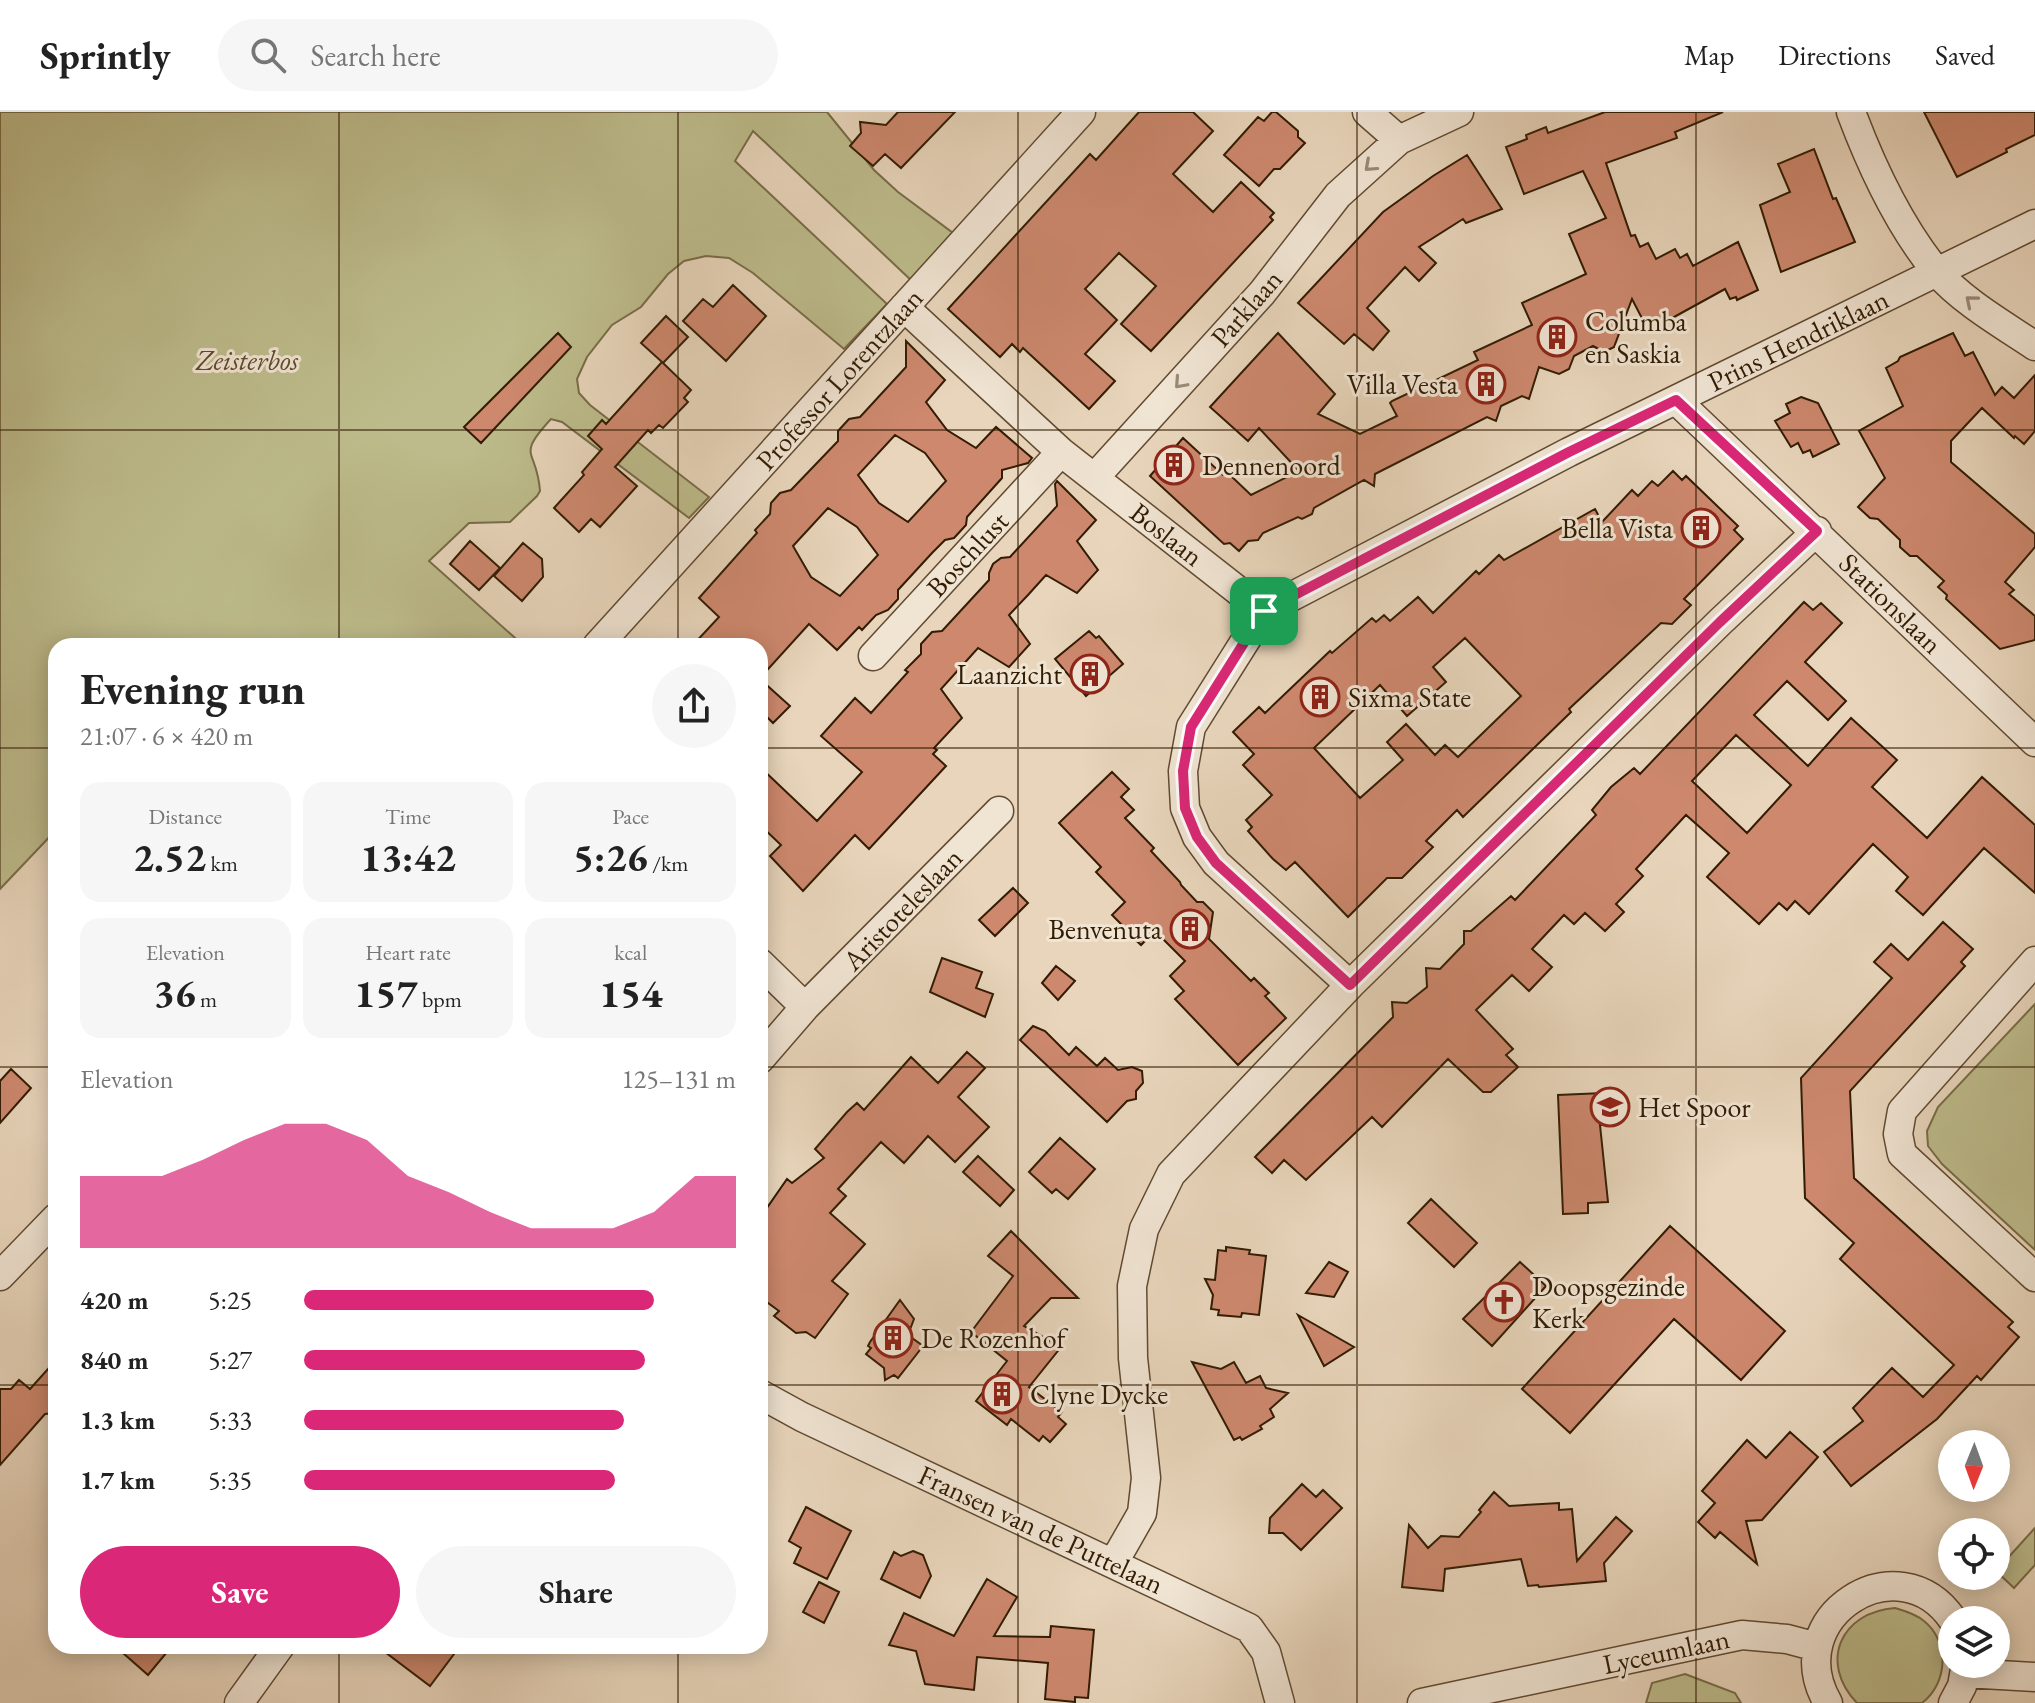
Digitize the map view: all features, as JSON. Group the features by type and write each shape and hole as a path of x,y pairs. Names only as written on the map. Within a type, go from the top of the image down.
{"street":[{"name":"Professor Lorentzlaan","path":"604,638 1081,112"},
{"path":"1367,112 1399,140"},
{"name":"Parklaan","path":"1095,477 1262,293 1338,195 1399,140 1459,112"},
{"path":"1851,112 1885,193 1937,272 1981,310 2035,346"},
{"name":"Prins Hendriklaan","path":"1264,611 1569,452 2035,224"},
{"name":"Boslaan","path":"904,307 1061,452 1264,611"},
{"name":"Stationslaan","path":"1676,400 1817,531 2035,742"},
{"name":"Boschlust","path":"873,656 1061,452"},
{"path":"1114,1562 1142,1513 1146,1478 1133,1358 1132,1286 1144,1229 1171,1174 1350,985 1817,531"},
{"path":"1264,611 1191,727 1183,771 1185,808 1197,837 1216,863 1350,985"},
{"name":"Aristoteleslaan","path":"768,1050 805,1007 999,811"},
{"path":"2035,961 1902,1111 1898,1134 1902,1154 2035,1277"},
{"path":"768,971 805,1007"},
{"path":"0,1276 48,1226"},
{"name":"Fransen van de Puttelaan","path":"768,1398 1249,1628 1266,1652 1280,1703"},
{"path":"1828,1703 1818,1680 1817,1647 1828,1620 1837,1609 1875,1588 1910,1589 1942,1606"},
{"name":"Lyceumlaan","path":"1422,1703 1742,1635 1787,1639 1817,1647"},
{"path":"239,1703 274,1654"},
{"path":"2010,1674 2035,1677"},
{"path":"1953,1703 1963,1678"}],"green space":[{"name":"Zeisterbos","path":"0,112 827,112 874,170 957,236 913,282 753,131 735,161 887,304 844,349 753,273 729,258 706,256 684,261 668,274 641,307 612,325 587,357 577,379 579,393 590,405 709,497 689,518 562,422 551,419 531,448 540,491 537,496 510,522 469,523 429,561 515,638 48,638 48,838 0,889"},
{"path":"2035,1004 2035,1250 1942,1164 1928,1146 1927,1131 1938,1107"},
{"path":"2035,1528 2035,1565 2014,1588 2010,1584 2010,1556"},
{"path":"1895,1608 1910,1613 1921,1619 1938,1640 1940,1678 1931,1695 1922,1703 1857,1703 1845,1687 1839,1671 1841,1642 1849,1629 1876,1612"},
{"path":"1685,1674 1735,1693 1741,1703 1646,1703 1652,1683"}],"building":[{"path":"898,112 955,112 901,168 885,154 873,166 850,146 861,133 860,122 886,125"},
{"path":"1139,112 1193,112 1213,131 1173,174 1213,212 1241,182 1274,213 1270,217 1273,220 1151,351 1121,324 1156,286 1119,253 1085,289 1117,320 1085,354 1115,381 1089,409 1023,348 1020,352 1012,344 1000,357 948,309 1090,154 1096,160"},
{"path":"1272,112 1298,131 1298,137 1305,143 1259,186 1224,155 1258,117 1264,121"},
{"path":"1605,112 1723,112 1675,132 1677,138 1606,163 1631,236 1635,235 1640,247 1648,243 1656,259 1675,249 1680,258 1687,254 1693,266 1738,242 1758,290 1737,300 1736,297 1730,299 1725,289 1665,322 1647,328 1632,299 1614,347 1604,352 1593,346 1574,356 1569,369 1559,374 1539,367 1529,399 1522,396 1501,406 1496,421 1487,417 1375,474 1374,486 1364,480 1314,508 1312,514 1263,533 1258,540 1248,541 1239,551 1230,543 1224,544 1150,476 1183,438 1223,475 1229,474 1251,495 1299,471 1259,428 1248,441 1210,407 1278,333 1335,394 1318,414 1360,434 1397,416 1390,403 1392,401 1478,360 1474,352 1532,325 1522,303 1586,274 1569,234 1606,218 1583,171 1524,194 1506,147 1546,127 1548,133"},
{"path":"1924,112 2035,112 2035,135 1957,177"},
{"path":"1814,149 1833,199 1836,198 1855,242 1781,272 1760,205 1790,192 1778,164"},
{"path":"1467,155 1502,209 1466,223 1463,219 1419,247 1436,263 1419,281 1405,267 1367,308 1389,331 1373,350 1354,334 1344,344 1298,303 1383,212"},
{"path":"733,285 766,316 726,361 683,321 703,299 713,307"},
{"path":"666,316 688,337 663,363 691,390 684,398 688,402 663,428 659,425 651,433 648,430 615,467 637,486 600,527 591,519 579,532 554,508 584,475 582,472 602,449 588,436 602,420 606,424 662,362 641,343"},
{"path":"558,333 571,347 481,443 464,427"},
{"path":"1953,333 1965,356 1973,352 1995,395 2002,387 2014,398 2035,375 2035,431 2024,444 1982,408 1951,441 1951,462 2035,534 2035,547 2005,582 2014,590 2009,594 2035,616 2035,640 2000,649 1946,599 1947,595 1938,587 1944,581 1917,556 1910,556 1900,547 1900,540 1878,519 1870,518 1858,507 1885,478 1859,431 1903,406 1886,368 1900,357"},
{"path":"906,341 945,380 926,402 947,430 976,448 996,427 1032,458 1028,463 1002,470 1002,478 967,517 966,525 954,538 945,540 898,590 898,599 888,610 876,615 862,630 859,627 837,650 809,624 768,669 768,638 699,638 719,617 699,598 757,533 755,530 770,514 771,503 780,493 791,490 838,441 838,431 849,419 860,417 906,367","holes":["895,435 925,453 946,481 908,522 879,503 858,475","828,508 857,527 878,555 840,596 811,577 793,546"]},
{"path":"1801,397 1818,403 1839,444 1813,457 1810,450 1803,453 1798,443 1791,447 1775,421 1790,413 1786,404"},
{"path":"1673,471 1682,480 1686,476 1738,526 1734,530 1743,539 1684,599 1691,605 1672,624 1661,623 1569,709 1571,712 1463,817 1457,810 1426,841 1433,847 1402,878 1387,878 1348,917 1295,862 1286,870 1273,859 1248,831 1252,827 1246,820 1272,795 1243,765 1254,754 1233,732 1259,707 1265,713 1330,651 1332,653 1372,618 1376,622 1384,615 1390,621 1418,597 1433,613 1476,571 1479,574 1499,555 1504,560 1595,509 1602,522 1632,490 1638,496 1652,481 1658,486","holes":["1465,638 1521,696 1458,757 1445,745 1435,755 1406,724 1387,742 1403,760 1360,798 1314,748 1380,685 1407,716 1446,682 1433,667"]},
{"path":"1057,481 1096,520 1077,541 1098,570 1077,593 1046,575 1009,615 1030,644 1009,667 978,648 941,689 962,718 934,748 937,750 933,754 946,766 869,849 855,835 803,891 770,856 781,845 768,833 768,775 817,821 862,772 821,736 855,698 871,713 908,672 905,670 921,654 921,644 932,632 942,631 989,580 993,564 1001,558 1010,557 1057,506"},
{"path":"470,541 500,568 479,590 450,564"},
{"path":"523,543 542,559 543,577 522,601 494,576"},
{"path":"1804,602 1813,610 1821,603 1842,623 1805,662 1846,701 1828,720 1787,681 1754,715 1808,766 1851,718 1897,760 1872,787 1927,838 1982,777 2035,825 2035,893 1984,848 1923,915 1896,891 1908,877 1873,844 1809,914 1795,901 1787,910 1779,903 1759,924 1707,877 1729,853 1686,815 1636,869 1643,876 1616,904 1624,912 1605,931 1585,913 1574,924 1564,915 1532,949 1552,967 1529,991 1512,975 1476,1010 1513,1049 1506,1055 1518,1067 1491,1092 1483,1092 1448,1059 1382,1127 1372,1117 1306,1180 1284,1160 1272,1173 1255,1157 1393,1017 1392,1002 1407,1003 1427,987 1426,968 1440,969 1464,944 1464,931 1471,931 1511,896 1515,900 1596,815 1592,810 1611,787 1634,768 1640,774","holes":["1736,735 1791,785 1747,833 1692,781"]},
{"name":"Laanzicht","path":"1089,631 1096,638 1099,636 1123,664 1086,696 1055,659"},
{"path":"768,686 790,706 773,723 768,718"},
{"path":"1112,772 1129,789 1121,797 1134,810 1125,818 1154,848 1151,851 1181,885 1197,902 1203,902 1213,912 1209,939 1251,981 1254,978 1269,993 1265,996 1286,1018 1238,1065 1175,999 1184,991 1170,976 1185,961 1155,931 1141,945 1124,929 1112,915 1125,902 1096,872 1101,867 1059,823"},
{"path":"1013,888 1028,903 995,936 979,920"},
{"path":"1943,922 1973,949 1961,962 1965,966 1850,1091 1854,1178 2013,1322 2008,1327 2019,1337 1981,1380 1977,1376 1937,1419 1851,1486 1824,1452 1863,1421 1853,1408 1892,1368 1923,1397 1954,1365 1840,1259 1854,1243 1805,1198 1801,1078 1892,978 1874,962 1891,944 1908,960"},
{"path":"942,958 982,972 976,988 993,994 985,1017 930,992"},
{"path":"1056,966 1075,981 1058,1000 1042,983"},
{"path":"1033,1026 1045,1031 1069,1055 1076,1047 1097,1066 1105,1058 1118,1070 1132,1067 1142,1071 1143,1083 1136,1091 1136,1099 1127,1101 1107,1122 1020,1040"},
{"path":"967,1052 985,1068 958,1097 989,1127 955,1162 928,1136 904,1163 881,1142 838,1189 846,1196 830,1213 865,1244 832,1281 848,1294 815,1338 806,1332 796,1333 774,1316 779,1311 768,1303 768,1206 787,1179 792,1183 824,1158 815,1149 847,1112 857,1103 864,1110 911,1057 938,1083"},
{"path":"11,1069 31,1088 0,1123 0,1081"},
{"path":"1603,1093 1605,1125 1600,1125 1608,1202 1588,1203 1588,1213 1563,1214 1558,1095"},
{"path":"1060,1138 1095,1169 1068,1199 1056,1189 1052,1193 1029,1172"},
{"path":"978,1156 1014,1190 1000,1206 963,1172"},
{"path":"1431,1199 1477,1243 1454,1267 1408,1223"},
{"path":"1670,1226 1785,1331 1741,1380 1674,1319 1570,1433 1522,1389"},
{"path":"1011,1231 1078,1298 1051,1298 1024,1326 1061,1347 1029,1387 1062,1412 1058,1417 1066,1424 1050,1442 1043,1436 1039,1441 1011,1419 1007,1425 976,1401 1007,1361 971,1332 1013,1276 988,1256"},
{"path":"1226,1247 1266,1256 1259,1315 1218,1315 1219,1310 1211,1309 1213,1295 1205,1279 1215,1280 1218,1250 1226,1251"},
{"path":"1329,1262 1348,1272 1334,1297 1306,1293"},
{"name":"Doopsgezinde Kerk","path":"1520,1262 1546,1286 1492,1346 1463,1319"},
{"name":"De Rozenhof","path":"900,1300 914,1319 908,1335 923,1346 898,1378 894,1375 885,1380 884,1368 866,1354 871,1348 868,1346 870,1342"},
{"path":"1298,1315 1354,1347 1324,1366"},
{"path":"1192,1362 1221,1369 1234,1362 1246,1383 1260,1376 1266,1388 1288,1393 1270,1409 1274,1417 1260,1426 1262,1429 1242,1440 1240,1437 1234,1440"},
{"path":"48,1369 48,1414 0,1465 0,1389 11,1389 19,1380 30,1389"},
{"path":"1790,1432 1818,1457 1762,1520 1746,1521 1757,1564 1720,1532 1715,1538 1698,1522 1715,1503 1702,1491 1747,1440 1766,1458"},
{"path":"1302,1484 1316,1497 1323,1490 1342,1508 1301,1550 1283,1533 1269,1533 1270,1518"},
{"path":"1494,1492 1509,1506 1559,1503 1559,1510 1572,1509 1577,1561 1616,1517 1632,1531 1604,1563 1606,1581 1528,1586 1521,1559 1445,1569 1443,1591 1402,1587 1409,1525 1428,1548 1441,1536 1459,1537"},
{"path":"806,1507 851,1531 827,1579 794,1563 801,1548 789,1541"},
{"path":"913,1551 923,1555 931,1576 920,1598 881,1579 894,1552 901,1556"},
{"path":"987,1579 1017,1597 994,1636 1050,1637 1051,1626 1094,1630 1088,1698 1075,1697 1075,1702 1045,1699 1048,1663 977,1657 974,1690 925,1684 916,1651 889,1645 904,1613 954,1636"},
{"path":"819,1582 839,1592 824,1623 803,1612"},
{"path":"124,1654 165,1654 148,1675"},
{"path":"388,1654 454,1654 430,1686"}],"place":[{"name":"Columba en Saskia","path":"1557,337"},
{"name":"Villa Vesta","path":"1486,384"},
{"name":"Dennenoord","path":"1174,465"},
{"name":"Bella Vista","path":"1701,528"},
{"name":"Laanzicht","path":"1090,674"},
{"name":"Sixma State","path":"1320,697"},
{"name":"Benvenuta","path":"1190,929"},
{"name":"Het Spoor","path":"1610,1107"},
{"name":"Doopsgezinde Kerk","path":"1504,1302"},
{"name":"De Rozenhof","path":"893,1338"},
{"name":"Clyne Dycke","path":"1002,1394"}],"route":[{"path":"1676,400 1817,531 1350,985 1216,863 1197,837 1185,808 1183,771 1191,727 1264,611 1569,452 1676,400"}]}
